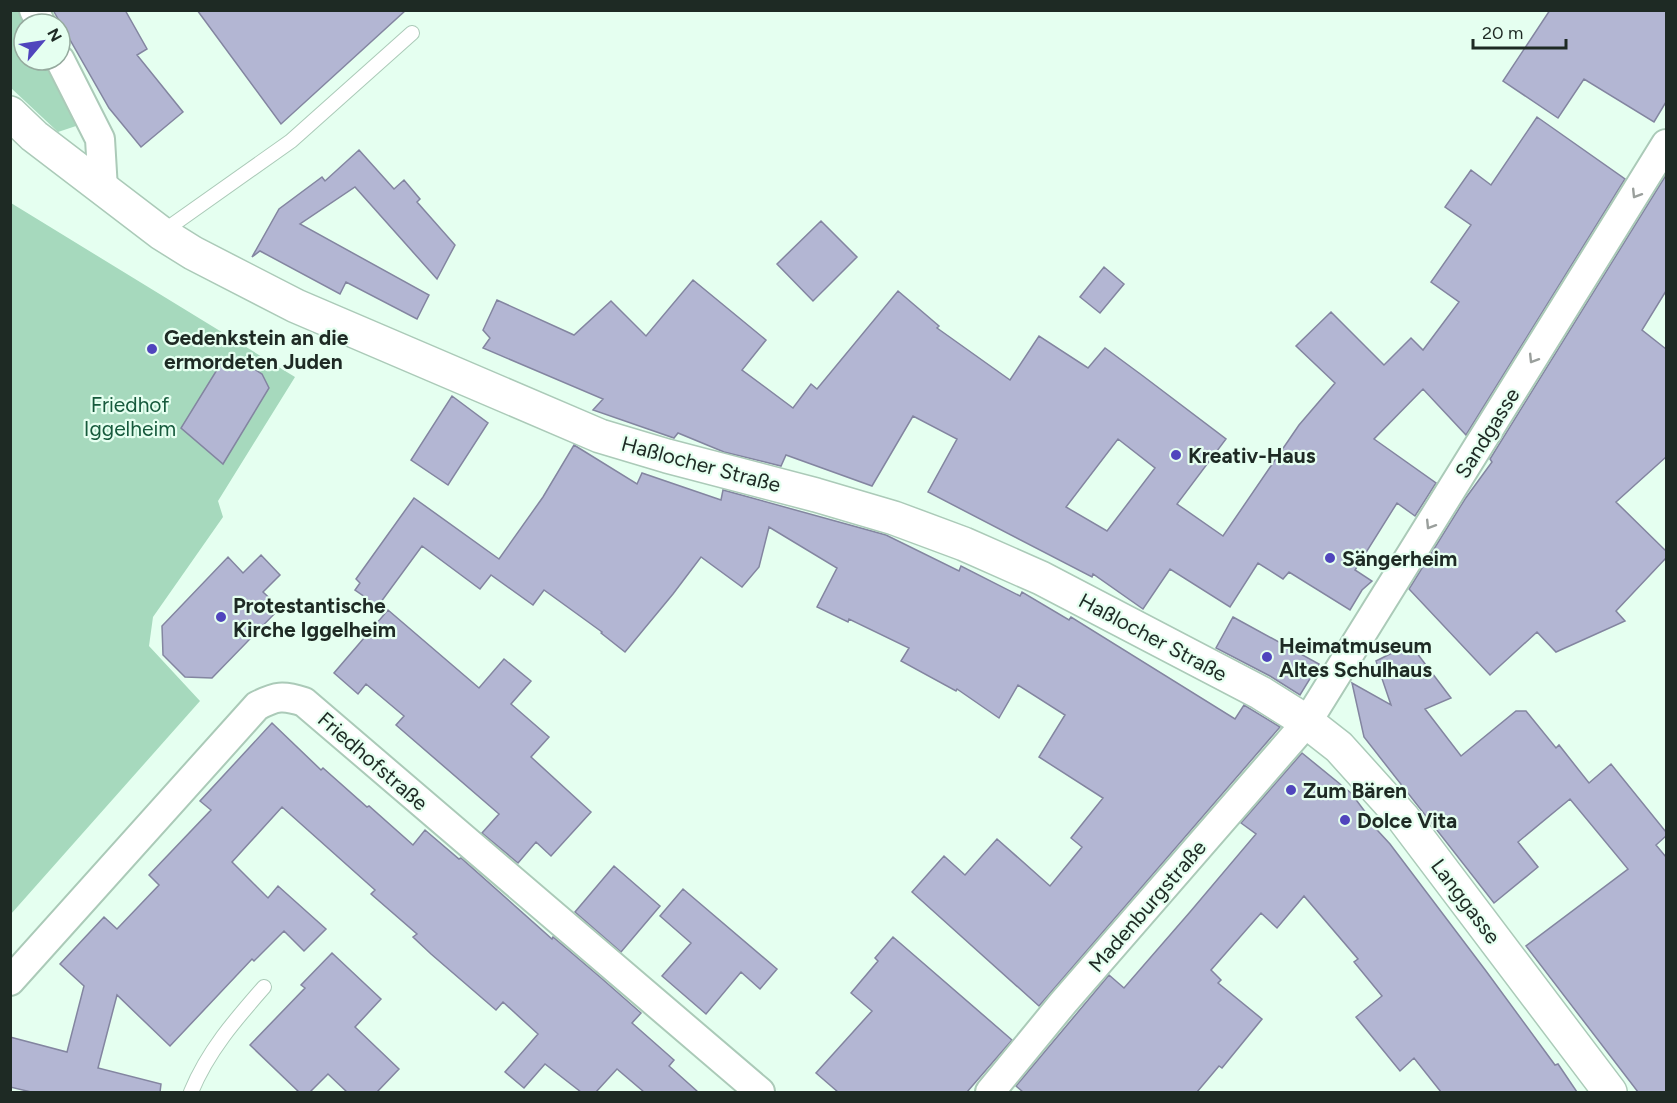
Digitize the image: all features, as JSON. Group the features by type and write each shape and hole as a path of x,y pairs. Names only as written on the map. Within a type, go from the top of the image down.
{"main road":[{"name":"Haßlocher Straße","path":"10,113 34,136 161,233 193,253 296,306 600,436 849,504 964,544 1041,578 1167,643 1260,693 1308,722"},
{"name":"Langgasse","path":"1308,722 1339,747 1402,818 1611,1092"}],"street":[{"path":"66,72 100,139 102,189"},
{"name":"Sandgasse","path":"1308,722 1666,144"},
{"name":"Friedhofstraße","path":"10,981 257,706 274,698 289,696 304,702 760,1092"},
{"name":"Madenburgstraße","path":"990,1092 1063,1003 1308,722"}],"lane":[{"path":"161,233 291,141 412,33"},
{"path":"191,1092 213,1049 264,987"}],"green space":[{"path":"11,11 25,11 12,12 12,72 54,72 79,125 58,132 11,88"},
{"name":"Friedhof Iggelheim","path":"11,203 295,377 218,501 223,517 153,617 149,646 200,701 11,914"}],"building":[{"path":"53,10 125,10 147,49 137,55 183,112 141,147 109,108 72,43 72,12 54,12"},
{"path":"197,10 406,10 281,124"},
{"path":"1550,10 1666,10 1666,102 1654,122 1584,79 1558,118 1503,81"},
{"path":"1537,117 1625,179 1466,435 1423,389 1374,439 1436,483 1415,516 1397,503 1355,570 1372,581 1362,590 1350,610 1289,572 1283,579 1258,563 1230,607 1170,569 1143,609 1093,574 1092,577 928,492 957,439 913,416 872,486 786,455 781,466 724,452 678,433 674,438 593,410 603,399 483,348 490,338 483,330 497,300 574,335 611,301 646,336 693,280 766,340 742,370 793,408 811,384 817,389 898,291 939,326 937,328 1010,380 1039,336 1088,368 1105,348 1143,376 1226,439 1177,504 1223,536 1299,425 1335,383 1296,346 1331,312 1384,365 1411,338 1423,350 1459,302 1431,282 1471,225 1445,207 1471,170 1491,185","holes":["1118,439 1155,468 1107,531 1066,507"]},
{"path":"359,150 394,189 404,180 420,199 417,202 455,245 437,279 355,187 300,224 429,295 417,319 346,282 340,294 260,251 252,257 279,209 322,177 325,181"},
{"path":"1666,175 1666,291 1642,330 1666,349 1666,457 1616,502 1666,551 1666,558 1616,611 1625,621 1556,652 1537,632 1490,675 1409,589 1465,499 1492,462 1490,459"},
{"path":"821,221 857,257 813,301 777,264"},
{"path":"1104,267 1124,284 1100,313 1080,297"},
{"path":"237,358 262,374 269,388 223,464 181,428 223,360"},
{"path":"452,396 488,423 448,485 411,460"},
{"path":"574,445 637,484 642,473 721,500 723,490 886,535 959,571 961,566 1020,596 1022,592 1069,620 1071,617 1235,719 1244,705 1280,727 1039,1006 912,892 944,856 965,875 997,839 1050,886 1082,847 1071,838 1103,798 1039,757 1065,715 1018,685 999,718 957,689 956,691 901,661 909,648 849,619 848,622 817,607 837,568 769,527 759,567 742,587 701,557 625,652 602,632 544,590 533,605 491,575 480,589 422,546 378,606 355,590 360,583 356,579 414,498 499,559 543,497"},
{"name":"Protestantische Kirche Iggelheim","path":"261,555 280,575 263,592 280,608 212,678 185,677 163,655 162,626 228,557 243,573"},
{"path":"388,610 479,688 504,659 531,681 511,704 549,737 531,757 591,812 551,856 536,842 518,863 482,833 499,814 396,725 404,716 366,684 358,694 334,673"},
{"name":"Heimatmuseum Altes Schulhaus","path":"1233,617 1319,664 1300,695 1270,676 1216,648"},
{"path":"1410,644 1451,698 1425,709 1461,756 1516,711 1526,711 1556,748 1559,745 1589,783 1611,764 1666,832 1666,836 1656,845 1666,857 1666,1092 1638,1092 1526,946 1628,869 1570,799 1518,842 1538,867 1494,903 1364,737 1352,683 1391,705 1376,661"},
{"path":"272,723 321,770 323,768 413,845 425,830 600,977 641,1013 632,1023 674,1060 669,1066 698,1092 644,1092 617,1069 596,1092 581,1092 545,1064 524,1088 505,1072 538,1034 503,1002 496,1010 431,954 413,937 417,934 371,894 375,890 282,807 232,862 268,898 278,886 326,929 304,951 284,931 254,961 252,959 170,1046 117,995 98,1068 161,1084 160,1092 31,1092 10,1087 10,1037 67,1052 84,986 60,964 104,917 117,929 159,885 149,875 211,810 200,801"},
{"path":"1302,753 1351,793 1369,817 1367,819 1390,844 1577,1092 1441,1092 1414,1058 1400,1071 1356,1017 1382,996 1354,962 1358,959 1304,896 1277,928 1261,913 1211,970 1221,980 1218,983 1262,1019 1222,1068 1219,1066 1197,1092 1023,1092 1016,1086 1109,975 1124,988 1256,834 1241,823"},
{"path":"614,866 660,906 621,952 575,912"},
{"path":"683,889 777,969 760,989 741,972 706,1014 662,976 691,943 660,916"},
{"path":"893,937 1012,1040 967,1092 838,1092 816,1073 872,1011 851,993 878,961 875,958"},
{"path":"332,953 381,999 355,1027 399,1069 377,1092 347,1092 328,1074 310,1092 299,1092 250,1045 305,988 301,985"}],"place":[{"name":"Gedenkstein an die ermordeten Juden","path":"152,349"},
{"name":"Kreativ-Haus","path":"1176,455"},
{"name":"Sängerheim","path":"1330,558"},
{"name":"Protestantische Kirche Iggelheim","path":"221,617"},
{"name":"Heimatmuseum Altes Schulhaus","path":"1267,657"},
{"name":"Zum Bären","path":"1291,790"},
{"name":"Dolce Vita","path":"1345,820"}]}
